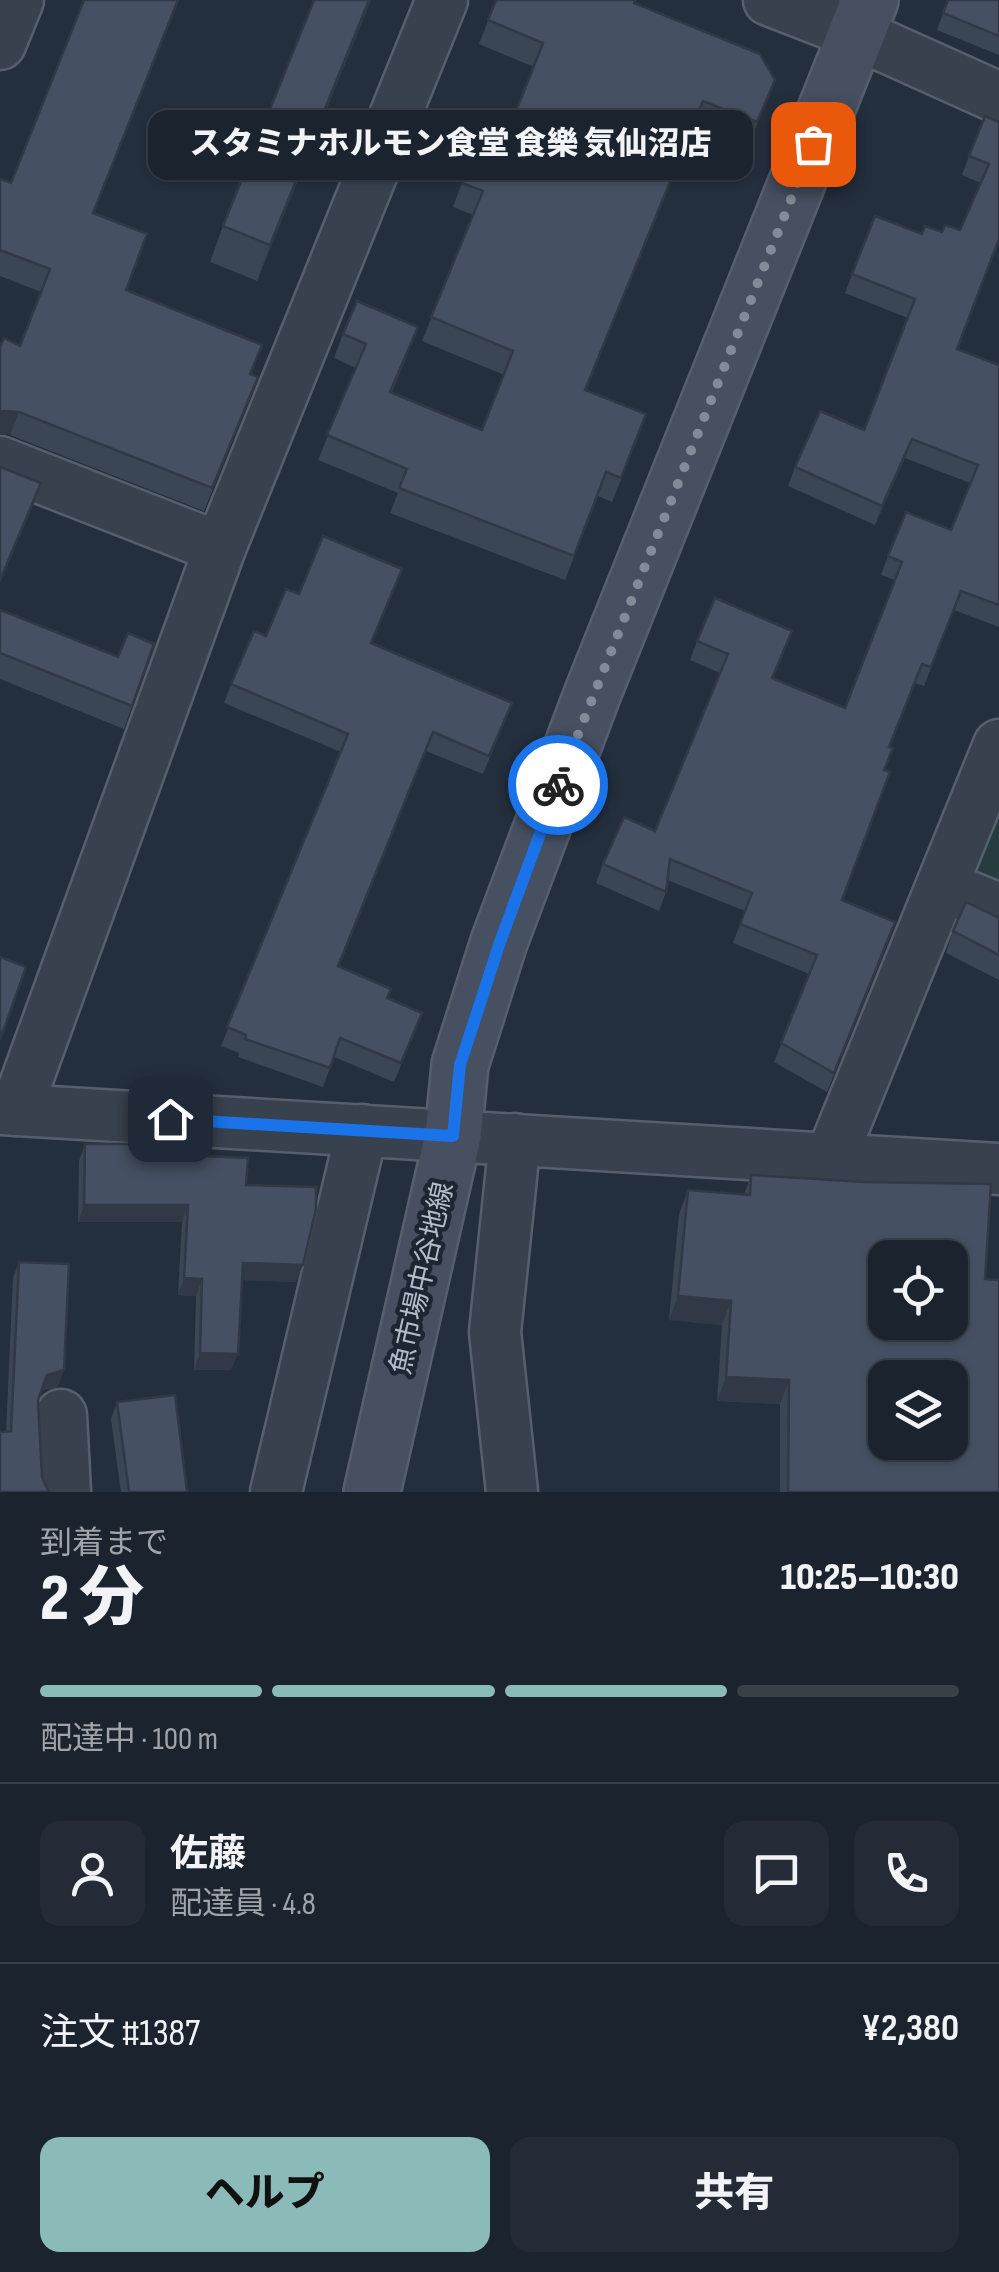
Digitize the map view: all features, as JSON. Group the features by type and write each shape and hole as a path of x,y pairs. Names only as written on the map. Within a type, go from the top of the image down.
{"street":[{"path":"0,44 18,0"},
{"path":"442,0 220,548 8,1110 999,1168"},
{"path":"768,0 864,17 999,98"},
{"name":"魚市場中谷地線","path":"372,1492 453,1136 460,1065 512,907 592,695 864,17"},
{"path":"0,462 220,548"},
{"path":"830,1158 999,745"},
{"path":"942,886 999,910"},
{"path":"276,1492 362,1130"},
{"path":"512,1492 494,1332 515,1139"},
{"path":"61,1415 65,1492"}],"green space":[{"path":"999,761 999,902 949,882"}],"building":[{"path":"84,0 178,0 93,213 147,234 126,290 262,345 250,374 258,377 212,488 19,412 0,412 0,347 4,338 20,346 50,269 0,250 0,179 11,183"},
{"path":"314,0 369,0 270,245 223,226"},
{"path":"496,0 635,0 634,3 760,54 775,80 757,122 703,101 585,390 646,414 621,478 606,472 574,556 399,488 407,469 327,435 366,344 343,334 357,301 418,327 390,392 482,430 513,351 431,317 483,191 462,183 478,143 500,152 543,43 488,20"},
{"path":"948,0 999,0 999,36 943,13"},
{"path":"985,116 999,122 999,239 957,349 999,365 999,605 961,591 931,667 922,664 889,747 893,748 884,770 890,772 842,900 895,922 834,1073 781,1043 817,955 740,924 752,893 670,859 666,892 603,864 624,817 655,831 728,654 697,641 715,598 792,631 772,678 845,708 902,562 888,556 906,512 951,530 978,465 912,439 882,506 795,467 820,411 864,430 915,299 852,274 875,216 922,234 925,226 942,232 945,225 960,230 989,164 969,156"},
{"path":"0,467 41,483 0,580"},
{"path":"323,536 402,569 371,643 512,703 489,756 433,732 338,966 391,989 387,998 422,1013 401,1063 340,1038 330,1068 245,1039 246,1035 227,1027 348,734 231,684 254,631 266,636 286,589 299,594"},
{"path":"0,610 118,657 128,633 154,644 132,706 0,653"},
{"path":"966,902 999,918 999,955 953,931"},
{"path":"0,957 26,967 0,1040"},
{"path":"85,1144 135,1144 135,1153 248,1158 246,1185 316,1187 316,1209 303,1265 243,1263 238,1354 200,1353 202,1279 184,1278 188,1205 84,1205"},
{"path":"751,1175 991,1184 985,1279 999,1280 999,1492 788,1492 789,1380 726,1377 731,1301 678,1296 688,1190 750,1195"},
{"path":"19,1262 69,1264 64,1370 47,1375 38,1400 42,1477 49,1492 0,1492 0,1432 11,1431"},
{"path":"175,1395 187,1492 129,1492 117,1402"}],"way so far":[{"path":"558,785 813,144"}],"place":[{"name":"スタミナホルモン食堂 食樂 気仙沼店","path":"813,144"}],"route":[{"path":"170,1119 453,1136 460,1065 558,785"}]}
